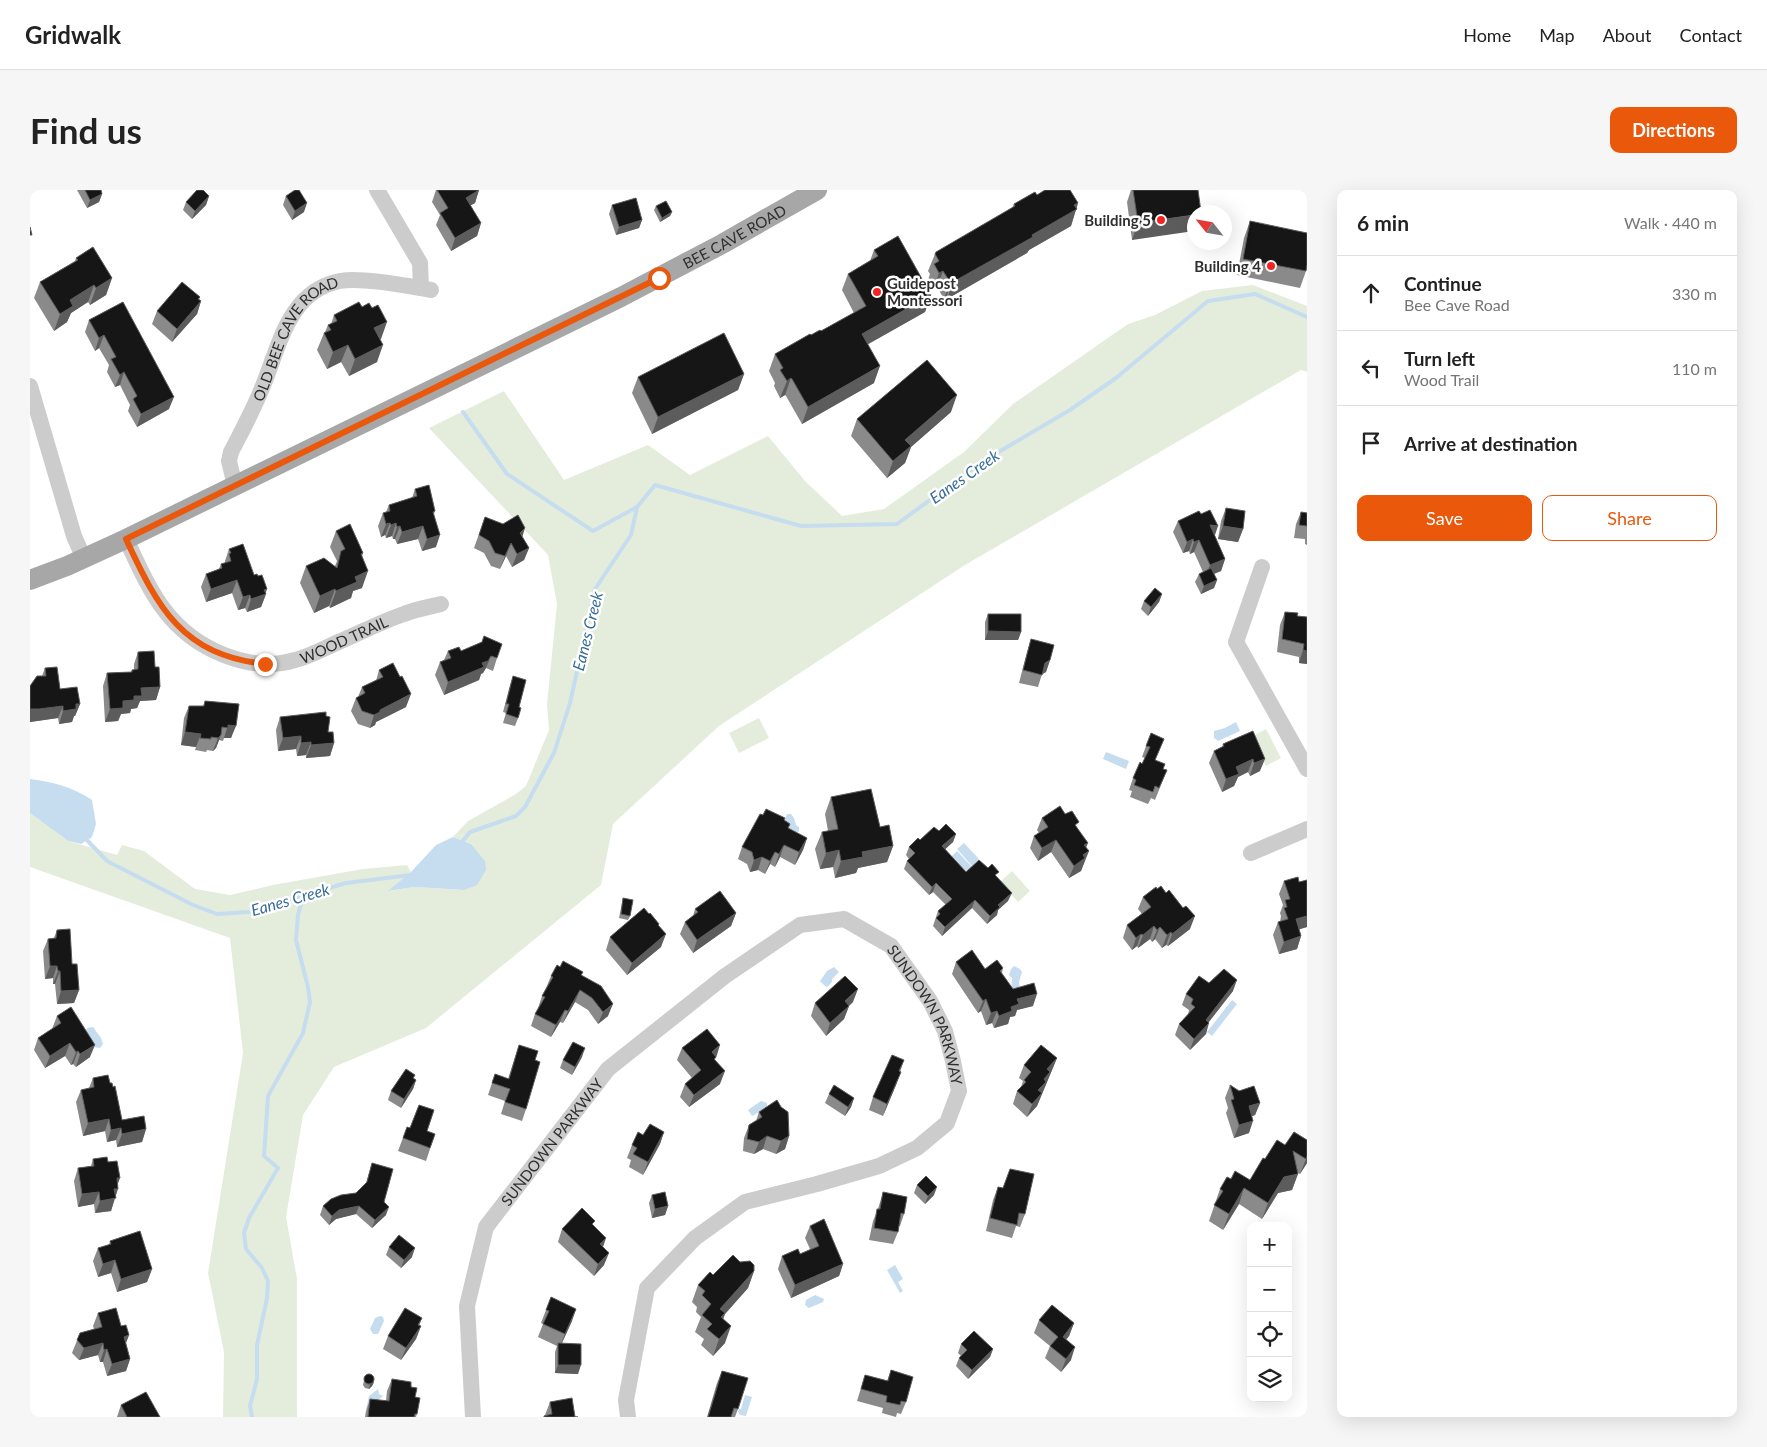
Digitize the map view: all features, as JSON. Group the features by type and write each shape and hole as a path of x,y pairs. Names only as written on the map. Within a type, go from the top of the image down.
{"main road":[{"name":"BEE CAVE ROAD","path":"30,580 84,559 126,539 651,281 728,241 817,190"}],"street":[{"name":"OLD BEE CAVE ROAD","path":"235,486 229,461 231,452 264,384 284,329 300,306 319,289 338,281 359,280 426,289 420,263 378,190"},
{"path":"30,386 74,536 84,559"},
{"name":"WOOD TRAIL","path":"126,539 157,598 180,629 195,641 211,650 247,662 265,664 296,660 404,614 441,604"},
{"path":"1262,567 1236,642 1307,769"},
{"path":"1251,853 1307,829"},
{"name":"SUNDOWN PARKWAY","path":"473,1417 467,1306 486,1227 608,1069 724,976 800,925 844,919 891,946 930,1002 945,1031 959,1091 947,1123 917,1148 879,1166 745,1202 695,1238 647,1288 626,1400 628,1417"}],"green space":[{"path":"1253,285 1307,306 1307,372 1301,370 965,565 719,726 613,824 601,885 426,1028 334,1067 303,1115 286,1217 297,1279 297,1417 223,1417 224,1352 208,1273 243,1053 230,938 30,867 30,813 68,841 117,855 122,845 144,851 195,889 230,895 273,885 363,869 407,865 411,872 389,891 414,887 464,890 471,844 453,837 468,821 516,794 526,786 549,730 547,704 557,604 548,555 429,428 504,391 564,480 648,445 690,475 768,436 805,481 842,516 884,509 964,452 1013,404 1128,324 1155,315 1202,291"},
{"path":"759,718 769,738 739,753 729,733"},
{"path":"1266,729 1281,758 1266,766 1251,737"},
{"path":"1012,871 1030,891 1018,902 1000,882"}],"water":[{"path":"1236,722 1240,731 1218,741 1214,738 1214,731"},
{"path":"1106,752 1129,761 1126,769 1103,759"},
{"path":"30,779 62,786 92,800 96,824 92,837 81,844 68,841 30,813"},
{"path":"787,814 791,814 796,825 799,827 799,831 796,834 788,831 785,819"},
{"path":"453,837 471,844 485,861 486,870 477,885 464,890 414,887 388,891 411,872 436,845"},
{"path":"964,843 979,859 972,866 957,849"},
{"path":"957,851 972,867 965,873 951,857"},
{"path":"1014,966 1022,972 1019,982 1020,992 1011,993 1012,978 1009,975"},
{"path":"834,967 839,972 827,987 820,981 827,971"},
{"path":"1232,1000 1237,1004 1212,1036 1207,1032"},
{"path":"93,1027 103,1044 100,1048 93,1047 85,1035 87,1028"},
{"path":"761,1101 767,1103 767,1111 761,1111 752,1116 748,1110"},
{"path":"895,1265 903,1279 898,1282 903,1291 900,1293 887,1270"},
{"path":"815,1295 824,1299 823,1302 809,1308 805,1305 806,1300"},
{"path":"383,1317 384,1321 378,1334 373,1334 370,1329 375,1318"},
{"path":"378,1389 379,1394 383,1396 377,1401 376,1410 366,1409 369,1396"},
{"path":"745,1395 752,1397 746,1416 740,1415 738,1412 741,1409"}],"building":[{"path":"85,190 101,190 102,194 90,200"},
{"path":"197,190 203,190 209,196 195,211 186,202"},
{"path":"295,190 299,190 307,203 295,211 286,196"},
{"path":"437,190 479,190 466,198 481,223 455,238 440,213 448,208"},
{"path":"1045,190 1070,190 1078,203 1074,205 1077,209 1032,235 1033,237 953,282 950,282 943,271 939,273 934,264 939,261 935,254 936,252 1015,206 1014,204 1035,192 1037,195"},
{"path":"1133,190 1198,190 1200,205 1187,205 1187,216 1138,223"},
{"path":"636,198 642,220 619,227 612,205"},
{"path":"666,201 672,212 662,218 656,206"},
{"path":"1250,221 1307,233 1306,271 1243,259"},
{"path":"898,236 931,295 862,334 880,366 808,407 792,379 787,381 780,370 783,368 775,354 866,306 848,274 878,256 874,250"},
{"path":"93,247 112,278 96,288 94,285 70,300 73,306 60,314 40,282 78,260 76,258"},
{"path":"182,282 200,297 198,299 201,301 177,329 157,311"},
{"path":"123,302 174,397 141,414 133,399 137,396 124,372 120,375 111,359 116,357 104,335 99,338 89,320"},
{"path":"359,302 362,307 369,303 372,308 378,305 387,322 374,328 383,345 355,359 348,345 333,352 324,333 331,330 328,325 337,321 334,315"},
{"path":"724,333 744,374 658,417 638,377"},
{"path":"927,360 957,395 905,440 911,446 893,461 857,419"},
{"path":"429,485 435,511 433,512 440,535 427,539 423,526 402,532 400,526 397,527 396,523 386,524 383,513 390,511 389,505 417,496 415,489"},
{"path":"1226,508 1245,511 1243,529 1223,526"},
{"path":"1210,510 1218,526 1210,525 1225,559 1210,565 1199,540 1194,542 1193,539 1187,542 1178,521 1199,511 1201,514"},
{"path":"1301,512 1307,513 1307,526 1299,525"},
{"path":"518,515 525,528 520,533 529,548 517,554 511,543 505,556 495,553 489,541 479,535 485,517 503,524"},
{"path":"350,524 363,553 361,554 368,571 355,577 357,582 320,596 306,566 324,558 337,568 341,551 345,549 336,531"},
{"path":"243,544 254,575 262,575 267,589 264,590 266,594 251,599 250,595 243,597 237,580 211,589 206,574 222,568 221,564 231,561 229,549"},
{"path":"1211,568 1217,580 1204,586 1199,574"},
{"path":"1155,588 1162,594 1151,607 1144,601"},
{"path":"1285,612 1298,613 1297,616 1307,617 1307,651 1303,650 1304,644 1282,639"},
{"path":"988,614 1021,614 1021,632 988,631"},
{"path":"484,636 502,644 497,658 491,656 488,661 482,663 484,667 448,682 440,662 451,658 448,651 459,647 461,651 482,642"},
{"path":"1031,639 1054,645 1050,660 1045,663 1042,675 1023,670"},
{"path":"154,651 155,667 159,667 160,687 141,688 142,696 134,696 134,700 123,701 123,708 110,709 107,673 132,672 132,670 138,669 138,652"},
{"path":"393,663 411,694 374,715 362,711 356,698 365,693 362,687 383,677 379,670"},
{"path":"57,667 60,689 77,687 80,704 76,704 76,709 63,711 63,706 30,709 30,686 37,676 46,676 45,668"},
{"path":"513,676 526,680 518,718 506,714 509,704 506,704"},
{"path":"205,701 239,704 236,726 228,725 228,728 222,727 221,735 218,738 211,737 211,739 200,738 201,734 185,732 189,706 204,706"},
{"path":"326,712 326,716 330,717 328,732 333,732 334,743 311,745 311,742 301,743 301,736 283,738 280,717"},
{"path":"1253,731 1265,759 1254,763 1253,759 1236,767 1239,774 1226,779 1214,751 1224,746 1223,744"},
{"path":"1151,733 1164,739 1155,760 1165,764 1163,769 1167,770 1159,788 1155,786 1153,792 1134,785 1136,780 1133,778 1140,762 1142,764 1150,747 1146,746"},
{"path":"871,789 880,827 889,825 893,846 862,852 863,857 841,861 839,850 826,853 822,832 838,829 831,797"},
{"path":"1060,806 1065,814 1072,811 1079,822 1075,825 1088,843 1084,845 1089,851 1083,855 1085,858 1074,866 1056,840 1042,848 1034,836 1048,827 1042,818"},
{"path":"766,809 785,818 784,820 790,824 788,828 807,838 799,852 784,845 779,854 775,852 770,861 762,857 754,860 752,852 742,847 760,814 763,815"},
{"path":"946,824 956,834 942,846 966,872 979,860 988,868 992,864 999,872 995,875 1012,893 998,905 1000,907 990,916 975,900 945,927 936,918 940,914 938,911 952,899 936,883 932,887 907,861 915,853 909,847 918,838 920,840 934,827 939,831"},
{"path":"1298,877 1299,882 1307,880 1307,916 1296,919 1301,936 1284,942 1278,922 1288,919 1284,908 1287,907 1285,900 1290,899 1284,881"},
{"path":"1161,886 1166,893 1169,890 1183,908 1186,906 1195,916 1172,934 1171,932 1167,935 1160,927 1157,930 1154,926 1136,938 1127,925 1151,907 1143,897 1156,887 1157,889"},
{"path":"720,891 736,913 697,940 685,922 698,912 695,909"},
{"path":"623,898 633,900 630,916 621,914"},
{"path":"644,908 666,934 632,963 610,937"},
{"path":"70,929 72,964 77,964 79,990 61,991 60,971 58,971 57,966 50,966 48,939 56,938 57,930"},
{"path":"972,950 985,969 997,960 1003,968 1000,971 1013,989 1034,983 1037,994 1017,999 1019,1004 1011,1007 1012,1011 999,1016 997,1011 991,1013 986,999 983,1001 956,962"},
{"path":"563,961 583,972 581,975 601,986 613,1004 603,1012 592,998 580,990 568,1011 565,1010 556,1025 535,1014 545,997 542,996 553,977 551,976 557,965 560,967"},
{"path":"1224,969 1237,980 1206,1020 1209,1023 1194,1039 1179,1024 1195,1007 1191,1004 1193,999 1186,994 1199,976 1209,983"},
{"path":"845,976 858,989 845,1001 849,1006 830,1023 815,1003"},
{"path":"71,1007 95,1045 80,1054 78,1051 76,1052 70,1043 50,1056 38,1038 61,1023 57,1016"},
{"path":"707,1029 720,1045 712,1052 716,1057 714,1059 725,1071 694,1095 685,1084 701,1070 682,1048"},
{"path":"573,1042 585,1048 575,1067 563,1060"},
{"path":"519,1045 538,1051 535,1060 540,1062 526,1109 505,1102 510,1089 492,1083 495,1074 509,1079"},
{"path":"1041,1045 1057,1058 1047,1069 1050,1072 1044,1079 1046,1082 1038,1090 1042,1093 1032,1104 1017,1091 1026,1082 1024,1080 1031,1072 1024,1065"},
{"path":"892,1055 904,1060 899,1071 901,1072 887,1104 873,1097"},
{"path":"406,1069 415,1075 413,1078 416,1080 404,1099 391,1091"},
{"path":"108,1075 110,1083 112,1083 113,1087 115,1086 122,1120 144,1116 146,1129 122,1134 121,1128 111,1130 109,1119 88,1123 81,1090 94,1087 93,1078"},
{"path":"834,1085 854,1098 848,1107 829,1094"},
{"path":"1230,1085 1239,1091 1254,1086 1260,1103 1249,1106 1253,1121 1239,1125 1231,1100 1234,1099"},
{"path":"777,1100 781,1107 788,1112 789,1136 781,1141 767,1136 759,1142 747,1139 749,1125 762,1117 759,1112"},
{"path":"419,1105 434,1110 427,1131 435,1134 430,1148 403,1138 407,1127 410,1128"},
{"path":"650,1124 664,1132 648,1162 633,1154 637,1148 632,1145 638,1132 643,1135"},
{"path":"1294,1132 1307,1140 1306,1159 1293,1151 1298,1174 1284,1177 1268,1203 1244,1188 1229,1214 1214,1205 1223,1191 1220,1189 1227,1177 1231,1179 1235,1171 1250,1180 1263,1158 1265,1159 1277,1140 1285,1145"},
{"path":"107,1157 108,1162 117,1161 120,1178 117,1178 118,1189 114,1189 116,1198 100,1201 99,1192 82,1194 78,1168 94,1166 93,1159"},
{"path":"372,1163 393,1169 384,1202 389,1207 375,1220 359,1206 339,1210 332,1216 323,1206 331,1199 341,1195 356,1193 367,1182"},
{"path":"1010,1169 1034,1174 1025,1214 1019,1213 1017,1225 990,1218 998,1187 1003,1188"},
{"path":"926,1176 937,1187 928,1196 917,1185"},
{"path":"665,1192 668,1206 655,1209 652,1195"},
{"path":"883,1192 907,1197 904,1214 901,1213 898,1232 874,1228 877,1209 880,1209"},
{"path":"582,1208 595,1221 592,1224 606,1238 600,1244 609,1253 598,1264 562,1229"},
{"path":"824,1219 843,1264 795,1285 782,1256 798,1249 800,1254 819,1246 810,1226"},
{"path":"140,1231 152,1269 121,1279 115,1260 103,1264 98,1248 111,1244 110,1241"},
{"path":"399,1235 415,1248 404,1260 389,1247"},
{"path":"733,1255 740,1262 750,1261 754,1265 754,1271 720,1309 725,1313 721,1317 731,1326 719,1339 707,1329 712,1324 702,1315 711,1304 702,1295 705,1291 698,1285 710,1272 713,1275"},
{"path":"551,1297 576,1309 565,1334 543,1324 549,1311 546,1310"},
{"path":"1052,1305 1074,1323 1063,1337 1075,1347 1066,1359 1050,1346 1058,1337 1039,1320"},
{"path":"116,1308 121,1326 126,1325 129,1335 124,1337 130,1359 112,1364 107,1349 104,1350 103,1343 84,1348 77,1340 80,1333 102,1327 98,1313"},
{"path":"405,1308 422,1318 418,1325 421,1326 406,1348 388,1336"},
{"path":"974,1331 993,1349 972,1370 959,1358 967,1350 961,1344"},
{"path":"558,1343 581,1344 581,1365 558,1365"},
{"path":"891,1370 913,1377 906,1402 901,1401 900,1405 886,1402 887,1396 861,1389 865,1375 888,1381"},
{"path":"722,1371 748,1378 738,1409 734,1408 731,1417 708,1417"},
{"path":"367,1374 371,1374 374,1379 373,1383 367,1384 364,1381 364,1377"},
{"path":"392,1379 411,1382 411,1387 417,1388 415,1397 420,1398 417,1414 414,1417 368,1417 370,1399 389,1401"},
{"path":"146,1392 160,1417 127,1417 121,1405"},
{"path":"572,1398 575,1417 544,1417 552,1414 550,1402"}],"waterway":[{"name":"Eanes Creek","path":"461,843 470,832 516,816 525,807 554,753 570,703 595,589 631,535 637,507 655,485 801,526 897,524 985,460 1070,410 1116,378 1208,301 1255,294 1307,317"},
{"path":"463,412 507,474 593,531 637,507"},
{"name":"Eanes Creek","path":"83,836 107,861 193,905 217,914 249,912 346,883 411,875"},
{"path":"252,1417 250,1406 257,1379 257,1345 267,1298 268,1281 262,1268 246,1249 244,1233 249,1218 278,1168 264,1156 268,1096 303,1033 310,1002 296,940 298,915 303,896"}],"place":[{"name":"Building 5","path":"1161,220"},
{"name":"Building 4","path":"1271,266"},
{"name":"Guidepost Montessori","path":"877,292"}],"route":[{"path":"265,664 234,659 211,650 195,641 180,629 161,605 126,539 659,278"}]}
